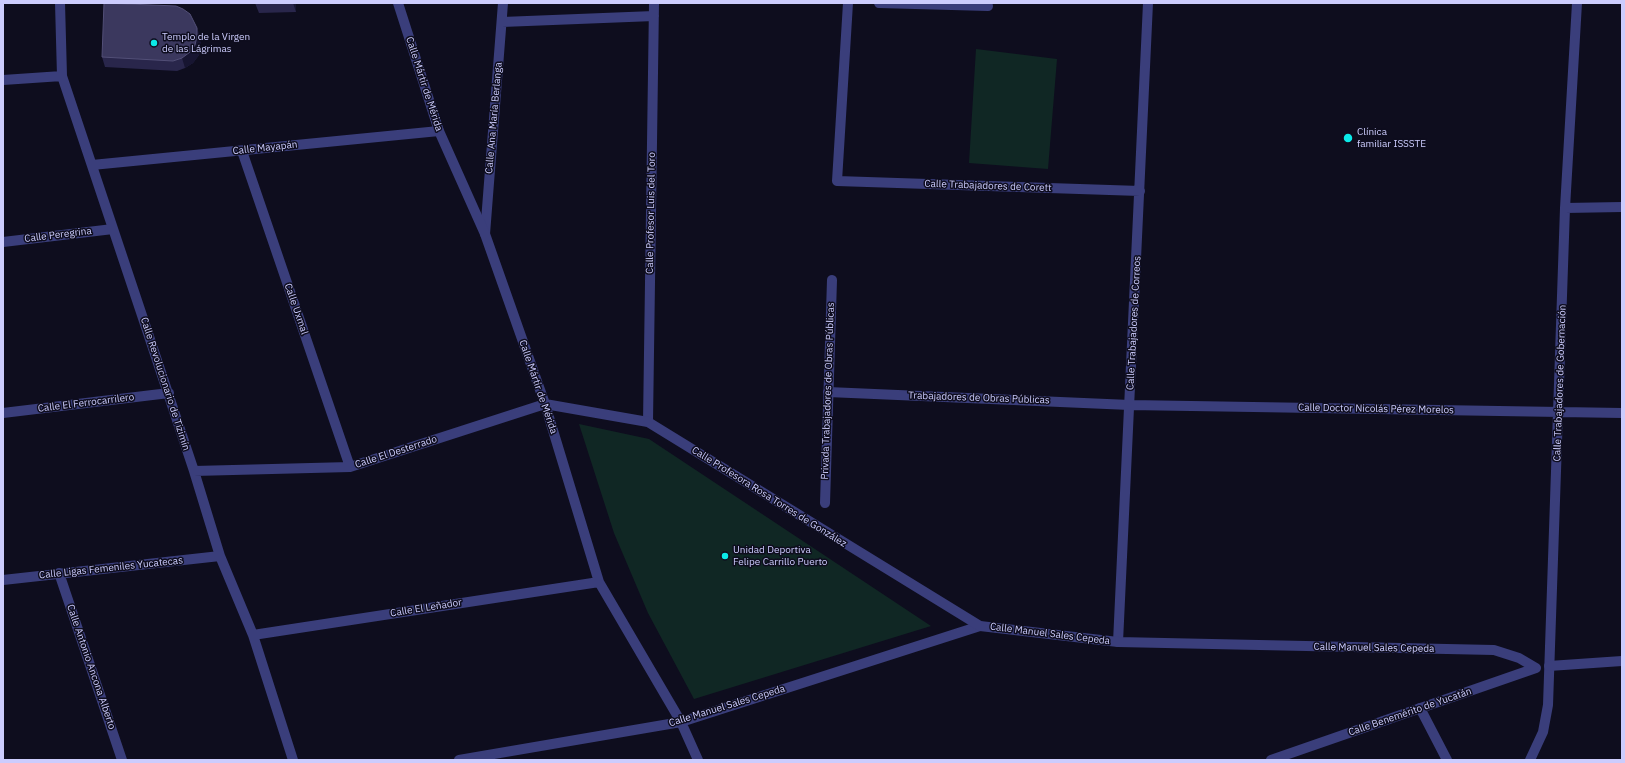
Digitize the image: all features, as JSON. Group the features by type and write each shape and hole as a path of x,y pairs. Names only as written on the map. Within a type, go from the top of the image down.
{"street":[{"name":"Calle Revolucionario de Tizimín","path":"60,3 62,76 194,471 220,556 253,635 293,760"},
{"name":"Calle Mártir de Mérida","path":"398,3 439,131 485,234 545,404 599,582 681,722 698,760"},
{"name":"Calle Ana María Berlanga","path":"485,234 502,22 502,3"},
{"name":"Calle Profesor Luis del Toro","path":"648,422 654,3"},
{"name":"Calle Trabajadores de Corett","path":"848,3 837,181 1140,191"},
{"path":"879,3 988,6"},
{"name":"Calle Trabajadores de Correos","path":"1118,642 1148,3"},
{"name":"Calle Trabajadores de Gobernación","path":"1530,760 1543,732 1548,705 1565,208 1576,3"},
{"path":"502,22 654,16"},
{"path":"3,80 62,76"},
{"name":"Calle Mayapán","path":"92,165 439,131"},
{"name":"Calle Uxmal","path":"242,151 350,467"},
{"path":"1565,208 1622,207"},
{"name":"Calle Peregrina","path":"3,242 113,229"},
{"name":"Privada Trabajadores de Obras Públicas","path":"825,503 832,280"},
{"name":"Trabajadores de Obras Públicas","path":"828,392 1130,405"},
{"name":"Calle El Ferrocarrilero","path":"3,413 168,393"},
{"name":"Calle Profesora Rosa Torres de González","path":"545,404 648,422 980,626"},
{"name":"Calle El Desterrado","path":"194,471 350,467 545,404"},
{"name":"Calle Doctor Nicolás Pérez Morelos","path":"1130,405 1622,413"},
{"name":"Calle Ligas Femeniles Yucatecas","path":"3,580 220,556"},
{"name":"Calle Antonio Ancona Alberto","path":"59,573 122,760"},
{"name":"Calle El Leñador","path":"253,635 599,582"},
{"name":"Calle Manuel Sales Cepeda","path":"458,760 681,722 980,626 1118,642 1494,650 1519,658 1536,668"},
{"name":"Calle Benemérito de Yucatán","path":"1271,760 1536,668 1622,661"},
{"path":"1420,708 1448,760"}],"green space":[{"path":"976,49 1057,59 1048,169 969,163"},
{"name":"Unidad Deportiva Felipe Carrillo Puerto","path":"579,424 649,439 931,626 694,699 648,613 614,533"}],"building":[{"name":"Templo de la Virgen de las Lágrimas","path":"104,3 176,6 183,9 190,14 197,28 195,45 190,52 182,58 173,61 102,57"}],"place":[{"name":"Templo de la Virgen de las Lágrimas","path":"154,43"},
{"name":"Clínica familiar ISSSTE","path":"1348,138"},
{"name":"Unidad Deportiva Felipe Carrillo Puerto","path":"725,556"}]}
